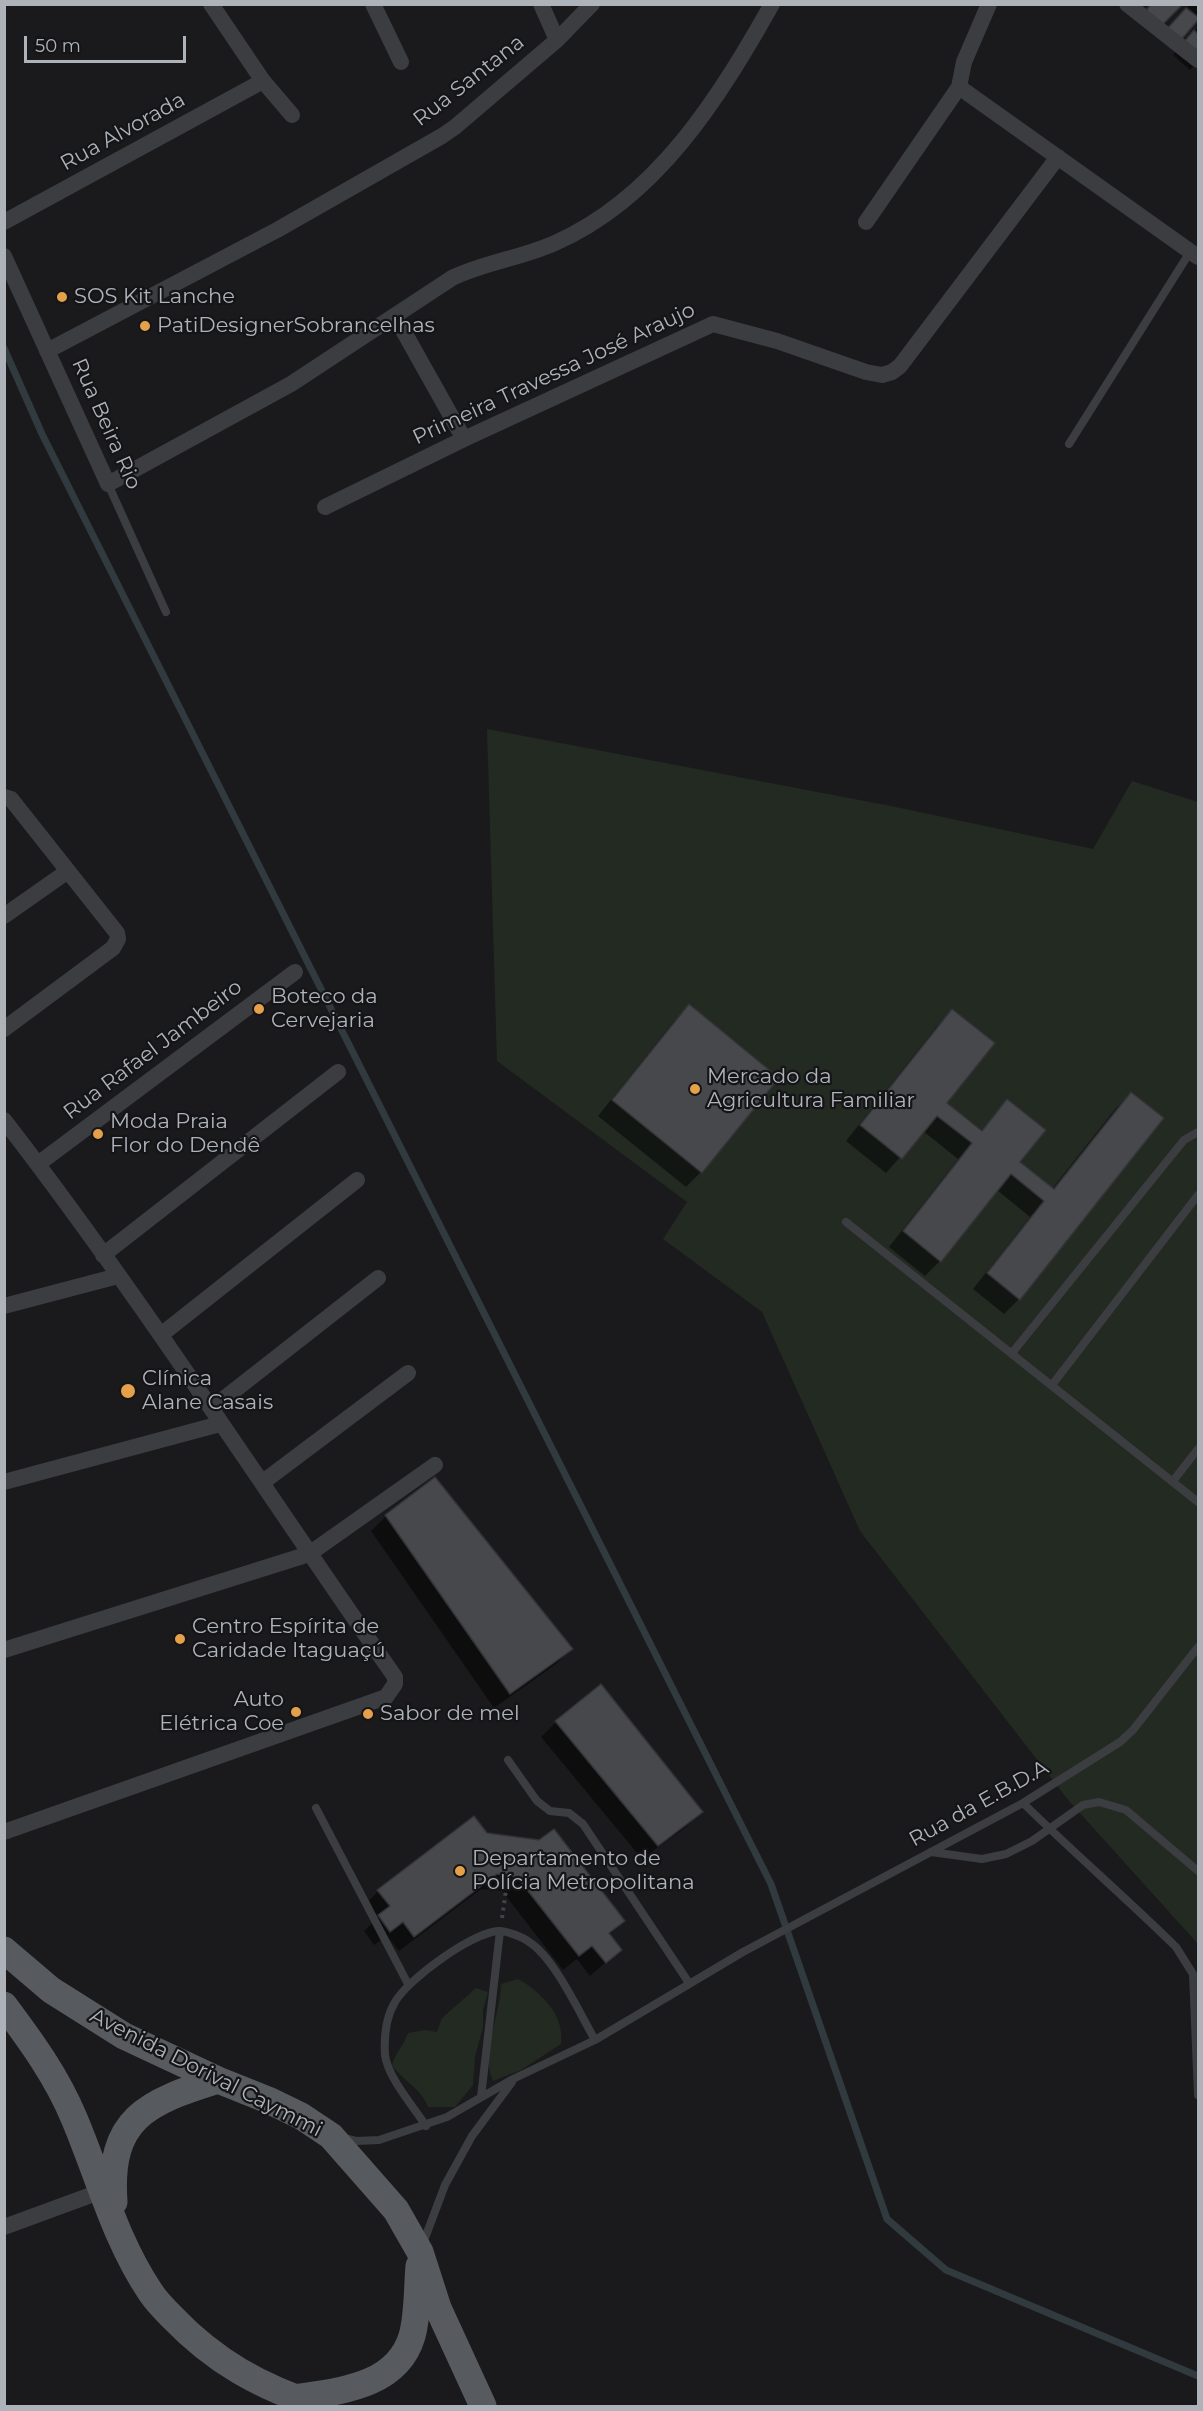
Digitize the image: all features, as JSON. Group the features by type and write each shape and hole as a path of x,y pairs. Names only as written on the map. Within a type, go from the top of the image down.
{"main road":[{"name":"Avenida Dorival Caymmi","path":"4,1950 51,1990 115,2031 301,2116 331,2136 396,2210 420,2252 438,2308 461,2364 483,2406"},
{"path":"4,2005 50,2071 73,2115 116,2226 132,2262 152,2296 208,2352 241,2374 307,2402 351,2389 382,2376 396,2363 412,2336 420,2252"},
{"path":"116,2226 112,2176 118,2148 125,2130 158,2101 177,2092 218,2080"}],"street":[{"path":"211,4 263,81 292,115"},
{"path":"373,4 401,62"},
{"path":"541,4 556,40"},
{"name":"Rua Santana","path":"47,351 277,230 455,127 556,40 592,4"},
{"path":"108,484 291,384 452,278 468,270 521,256 555,243 613,211 678,150 748,45 772,4"},
{"path":"867,222 959,87 964,62 989,4"},
{"path":"1127,4 1198,60"},
{"name":"Rua Alvorada","path":"4,222 263,81"},
{"path":"959,87 1194,255"},
{"name":"Primeira Travessa José Araujo","path":"325,507 464,439 713,324 777,341 866,372 882,375 892,372 900,366 1058,157"},
{"name":"Rua Beira Rio","path":"4,256 108,484"},
{"path":"395,316 464,439"},
{"path":"4,796 11,799 117,933 118,939 112,948 4,1029"},
{"path":"4,916 68,871"},
{"name":"Rua Rafael Jambeiro","path":"38,1164 295,972"},
{"path":"103,1255 338,1072"},
{"path":"4,1832 386,1697 393,1689 395,1677 309,1554 263,1482 220,1424 212,1408 162,1334 5,1120"},
{"path":"162,1334 357,1180"},
{"path":"4,1306 118,1276"},
{"path":"212,1408 378,1278"},
{"path":"263,1482 408,1373"},
{"path":"4,1482 220,1424"},
{"path":"4,1650 309,1554 435,1465"},
{"path":"4,2227 102,2191"}],"lane":[{"path":"1070,444 1194,255"},
{"name":"Rua Beira Rio","path":"108,484 166,612"},
{"path":"1012,1353 1184,1140 1198,1132"},
{"path":"1052,1385 1198,1195"},
{"path":"846,1221 1198,1502"},
{"path":"1173,1481 1198,1449"},
{"name":"Rua da E.B.D.A","path":"331,2136 356,2141 379,2140 447,2118 513,2079 595,2040 743,1952 1023,1803 1120,1742 1133,1730 1198,1647"},
{"path":"508,1760 537,1802 550,1811 569,1813 583,1824 689,1983"},
{"path":"931,1852 982,1859 1006,1854 1050,1830 1083,1804 1099,1802 1126,1810 1198,1871"},
{"path":"1023,1803 1113,1886 1176,1947 1186,1960 1193,1974 1198,2095"},
{"path":"316,1808 408,1984"},
{"path":"481,2097 500,1931"},
{"path":"426,2126 394,2079 386,2057 387,2023 394,2002 408,1984 478,1936 500,1931 527,1940 537,1947 558,1976 595,2040"},
{"path":"420,2252 445,2185 472,2136 513,2079"}],"path":[{"path":"500,1931 508,1876"}],"shaded area":[{"path":"487,729 896,807 1093,849 1132,781 1198,802 1198,1944 1069,1801 860,1531 762,1312 663,1239 687,1202 497,1061"},
{"path":"518,1979 550,2005 559,2023 561,2044 521,2070 493,2081 489,2058 501,1984"},
{"path":"476,1988 488,1992 483,2010 483,2027 475,2057 473,2085 455,2107 428,2107 417,2090 392,2065 393,2061 408,2033 425,2030 437,2032 442,2018"}],"building":[{"path":"1151,4 1179,4 1181,6 1161,26 1145,12"},
{"path":"1186,8 1198,17 1198,20 1180,41 1166,30"},
{"path":"1194,30 1198,34 1198,57 1183,43"},
{"name":"Mercado da Agricultura Familiar","path":"689,1004 779,1078 702,1173 612,1100"},
{"path":"952,1009 995,1043 947,1103 982,1131 1007,1099 1046,1130 1020,1162 1054,1189 1131,1092 1164,1118 1020,1300 987,1273 1044,1201 1011,1174 941,1262 903,1231 972,1143 937,1116 902,1159 860,1125"},
{"path":"435,1477 573,1649 510,1694 385,1515"},
{"path":"601,1684 703,1812 658,1846 555,1721"},
{"path":"474,1816 487,1833 539,1840 554,1829 625,1921 609,1933 622,1950 606,1963 592,1946 579,1956 517,1877 497,1874 414,1937 403,1922 390,1932 378,1915 390,1906 377,1890"}],"waterway":[{"path":"4,348 42,434 771,1884 887,2219 946,2270 1198,2376"}],"place":[{"name":"SOS Kit Lanche","path":"62,297"},
{"name":"PatiDesignerSobrancelhas","path":"145,326"},
{"name":"Boteco da Cervejaria","path":"259,1009"},
{"name":"Mercado da Agricultura Familiar","path":"695,1089"},
{"name":"Moda Praia Flor do Dendê","path":"98,1134"},
{"name":"Clínica Alane Casais","path":"128,1391"},
{"name":"Centro Espírita de Caridade Itaguaçú","path":"180,1639"},
{"name":"Auto Elétrica Coe","path":"296,1712"},
{"name":"Sabor de mel","path":"368,1714"},
{"name":"Departamento de Polícia Metropolitana","path":"460,1871"}]}
